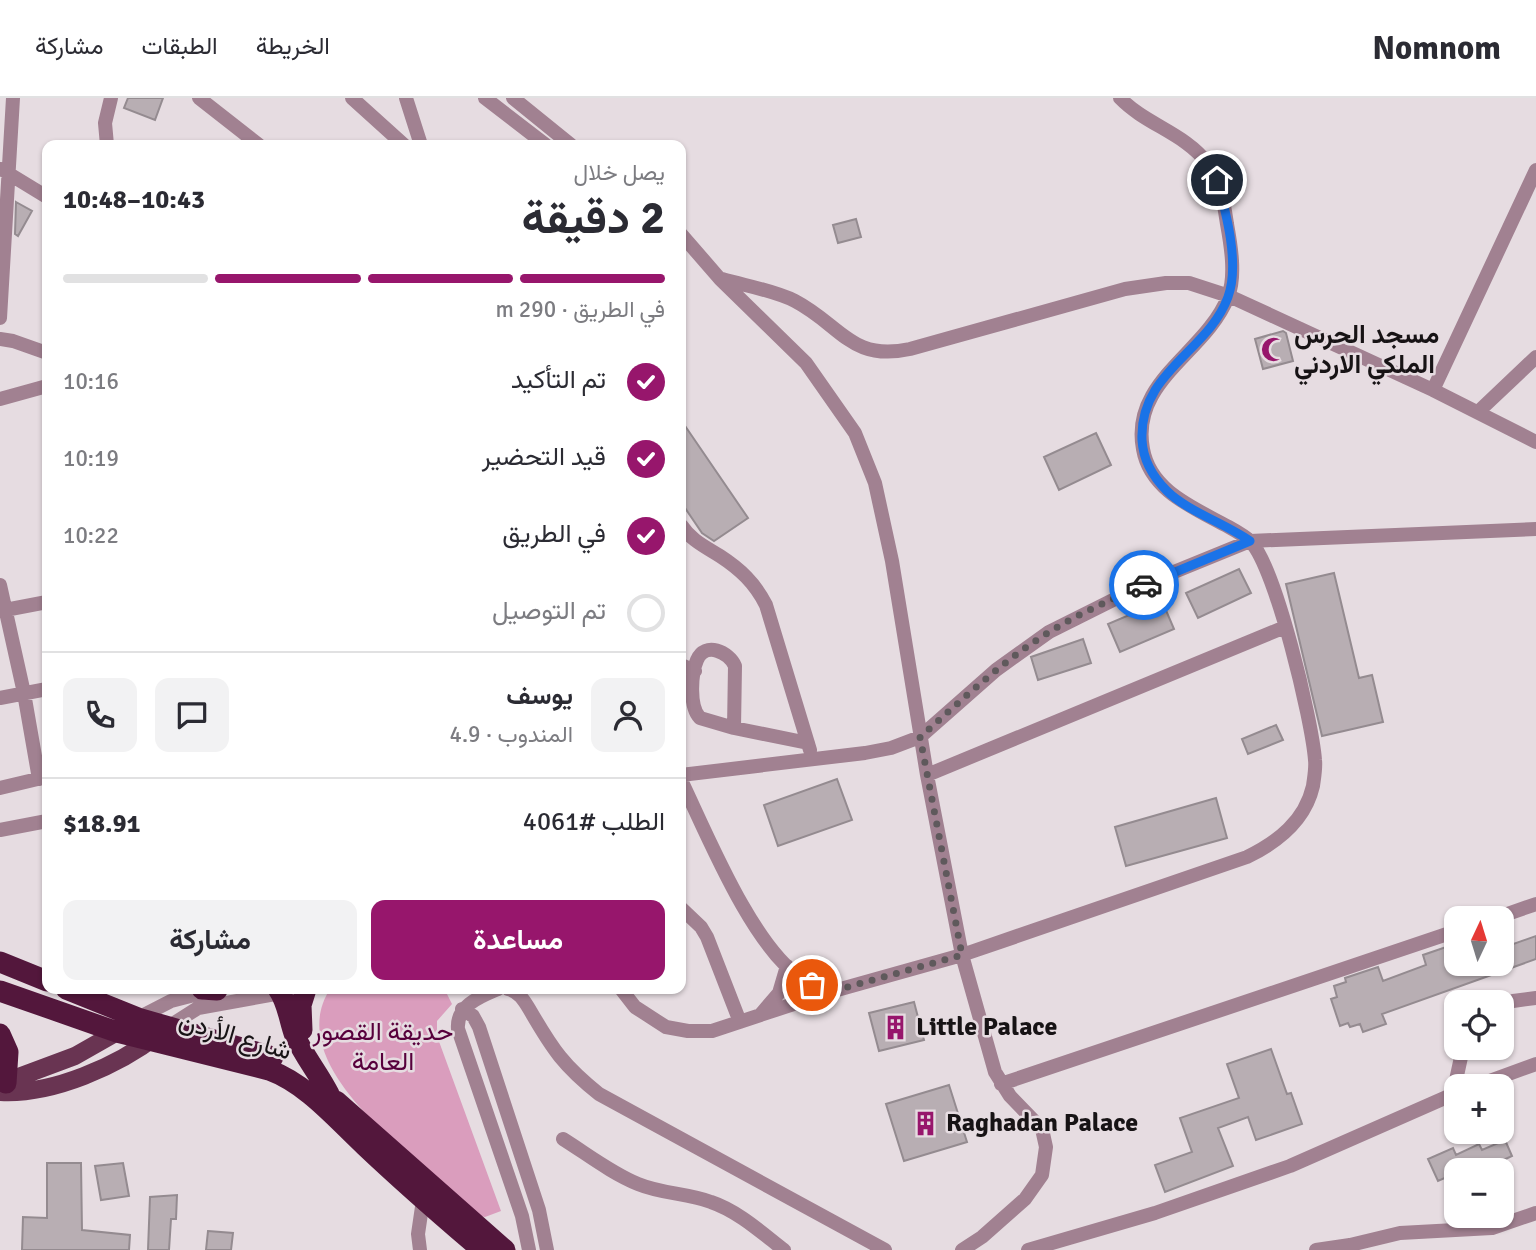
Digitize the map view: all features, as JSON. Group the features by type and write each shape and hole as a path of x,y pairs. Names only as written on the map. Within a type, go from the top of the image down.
{"highway":[{"path":"0,962 42,978"},
{"name":"شارع الأردن","path":"0,991 117,1032 269,1070 287,1077 482,1250"},
{"name":"شارع الأردن","path":"78,994 138,1018 282,1060 329,1094 505,1250"},
{"path":"283,994 291,1026 329,1094"},
{"path":"304,994 300,1023 306,1053"},
{"path":"0,1034 8,1052 9,1066 2,1087"}],"main road":[{"path":"2,1087 53,1066 138,1018"},
{"path":"2,1087 19,1092 73,1079 115,1063 169,1027"}],"street":[{"path":"0,318 3,171 13,98"},
{"path":"107,140 105,124 111,98"},
{"path":"199,98 253,140"},
{"path":"352,98 398,140"},
{"path":"406,98 419,140"},
{"path":"485,98 540,140"},
{"path":"513,98 565,140"},
{"path":"625,994 635,1007 666,1027 712,1031 830,992 962,955 1247,857 1269,846 1289,830 1303,810 1312,788 1315,763 1312,738 1285,627 1264,565 1250,541 1169,493 1152,474 1143,450 1141,424 1148,399 1163,378 1206,332 1229,296 1232,272 1228,229 1217,180 1209,165 1195,149 1178,136 1144,118 1120,98"},
{"path":"1433,390 1536,170"},
{"path":"3,171 42,194"},
{"path":"688,250 806,363 855,433 875,483 892,561 920,737 962,955 989,1056 1001,1084 1042,1129 1046,1147 1046,1162 1042,1175 1025,1199 982,1237 962,1250"},
{"path":"720,279 793,300 812,311 854,344 866,350 882,352 910,349 1146,285 1189,283 1229,296 1433,390 1536,442"},
{"path":"0,339 25,344 42,352"},
{"path":"1478,412 1536,357"},
{"path":"0,399 42,387"},
{"path":"686,777 865,753 891,748 920,737 996,670 1049,632 1147,583 1250,541 1536,529"},
{"path":"686,531 697,543 729,562 751,580 760,593 813,758"},
{"path":"0,585 3,611 42,774"},
{"path":"3,611 42,602"},
{"path":"927,775 1285,627"},
{"path":"734,729 735,666 732,658 724,652 708,650 696,661 692,705 699,718 734,729 808,743"},
{"path":"686,667 695,671"},
{"path":"0,698 42,690"},
{"path":"0,788 42,778"},
{"path":"686,788 749,917 762,937 800,978 830,992"},
{"path":"0,830 42,822"},
{"path":"1514,912 1536,904"},
{"path":"686,912 701,926 707,937 740,1022"},
{"path":"1001,1084 1444,935"},
{"path":"760,1015 779,993 787,966"},
{"path":"138,1018 171,1001 200,994"},
{"path":"169,1027 198,1008 263,994"},
{"path":"489,994 462,1009 457,1022 524,1225 529,1250"},
{"path":"517,994 566,1065 599,1094 885,1250"},
{"path":"1514,1001 1536,998"},
{"path":"462,1009 473,1016 479,1027 541,1221 547,1250"},
{"path":"1509,1074 1536,1064"},
{"path":"1028,1250 1155,1213 1290,1166 1444,1098"},
{"path":"563,1139 638,1185 667,1194 701,1199 725,1208 783,1250"},
{"path":"420,1250 418,1234 423,1200"},
{"path":"1316,1250 1399,1233 1492,1228 1536,1213"},
{"path":"524,1225 541,1221"}],"green space":[{"name":"حديقة القصور العامة","path":"328,994 447,994 452,1004 437,1021 437,1036 501,1211 485,1217 470,1214 373,1122 339,1081 327,1058 320,1035 321,1012"}],"building":[{"path":"128,98 163,98 155,120 124,108"},
{"path":"16,202 32,211 18,236 15,234"},
{"path":"856,219 861,237 838,243 833,225"},
{"name":"مسجد الحرس الملكي الاردني","path":"1283,331 1286,333 1293,361 1263,369 1255,339"},
{"path":"686,427 748,518 714,541 702,533 686,509"},
{"path":"1096,433 1111,465 1059,490 1044,457"},
{"path":"1239,569 1251,593 1198,618 1186,593"},
{"path":"1334,573 1359,678 1372,675 1383,722 1322,736 1286,584"},
{"path":"1162,601 1174,629 1120,652 1108,624"},
{"path":"1083,639 1091,663 1038,680 1031,657"},
{"path":"1276,725 1283,740 1248,754 1242,739"},
{"path":"837,779 852,820 778,846 764,805"},
{"path":"1216,798 1227,838 1126,866 1115,827"},
{"path":"1536,936 1536,959 1514,967 1514,944"},
{"path":"1444,948 1444,976 1488,976 1382,1014 1386,1024 1363,1032 1360,1024 1350,1027 1348,1023 1340,1026 1331,999 1337,997 1334,986 1346,982 1345,978 1378,967 1383,981 1426,965 1423,955"},
{"name":"Little Palace","path":"914,1002 924,1040 879,1051 869,1013"},
{"path":"1271,1049 1287,1094 1291,1093 1302,1124 1256,1140 1248,1117 1218,1128 1233,1166 1165,1192 1155,1165 1192,1152 1180,1118 1239,1098 1227,1064"},
{"name":"Raghadan Palace","path":"949,1085 967,1142 904,1161 886,1104"},
{"path":"1479,1144 1482,1150 1496,1144 1507,1144 1512,1156 1444,1158 1444,1178 1438,1181 1428,1159 1453,1148 1456,1155"},
{"path":"47,1163 81,1163 82,1230 130,1235 129,1250 22,1250 23,1217 47,1218"},
{"path":"123,1163 129,1196 101,1200 95,1166"},
{"path":"177,1195 176,1219 171,1219 169,1250 148,1250 150,1197"},
{"path":"208,1231 233,1233 231,1250 206,1250"}],"way so far":[{"path":"812,985 830,992 962,955 920,737 1026,647 1096,607 1144,585"}],"place":[{"name":"مسجد الحرس الملكي الاردني","path":"1274,350"},
{"name":"Little Palace","path":"896,1027"},
{"name":"Raghadan Palace","path":"926,1123"}],"route":[{"path":"1144,585 1250,541 1169,493 1152,474 1143,450 1141,424 1148,399 1163,378 1206,332 1229,296 1231,254 1224,205 1217,180"}]}
